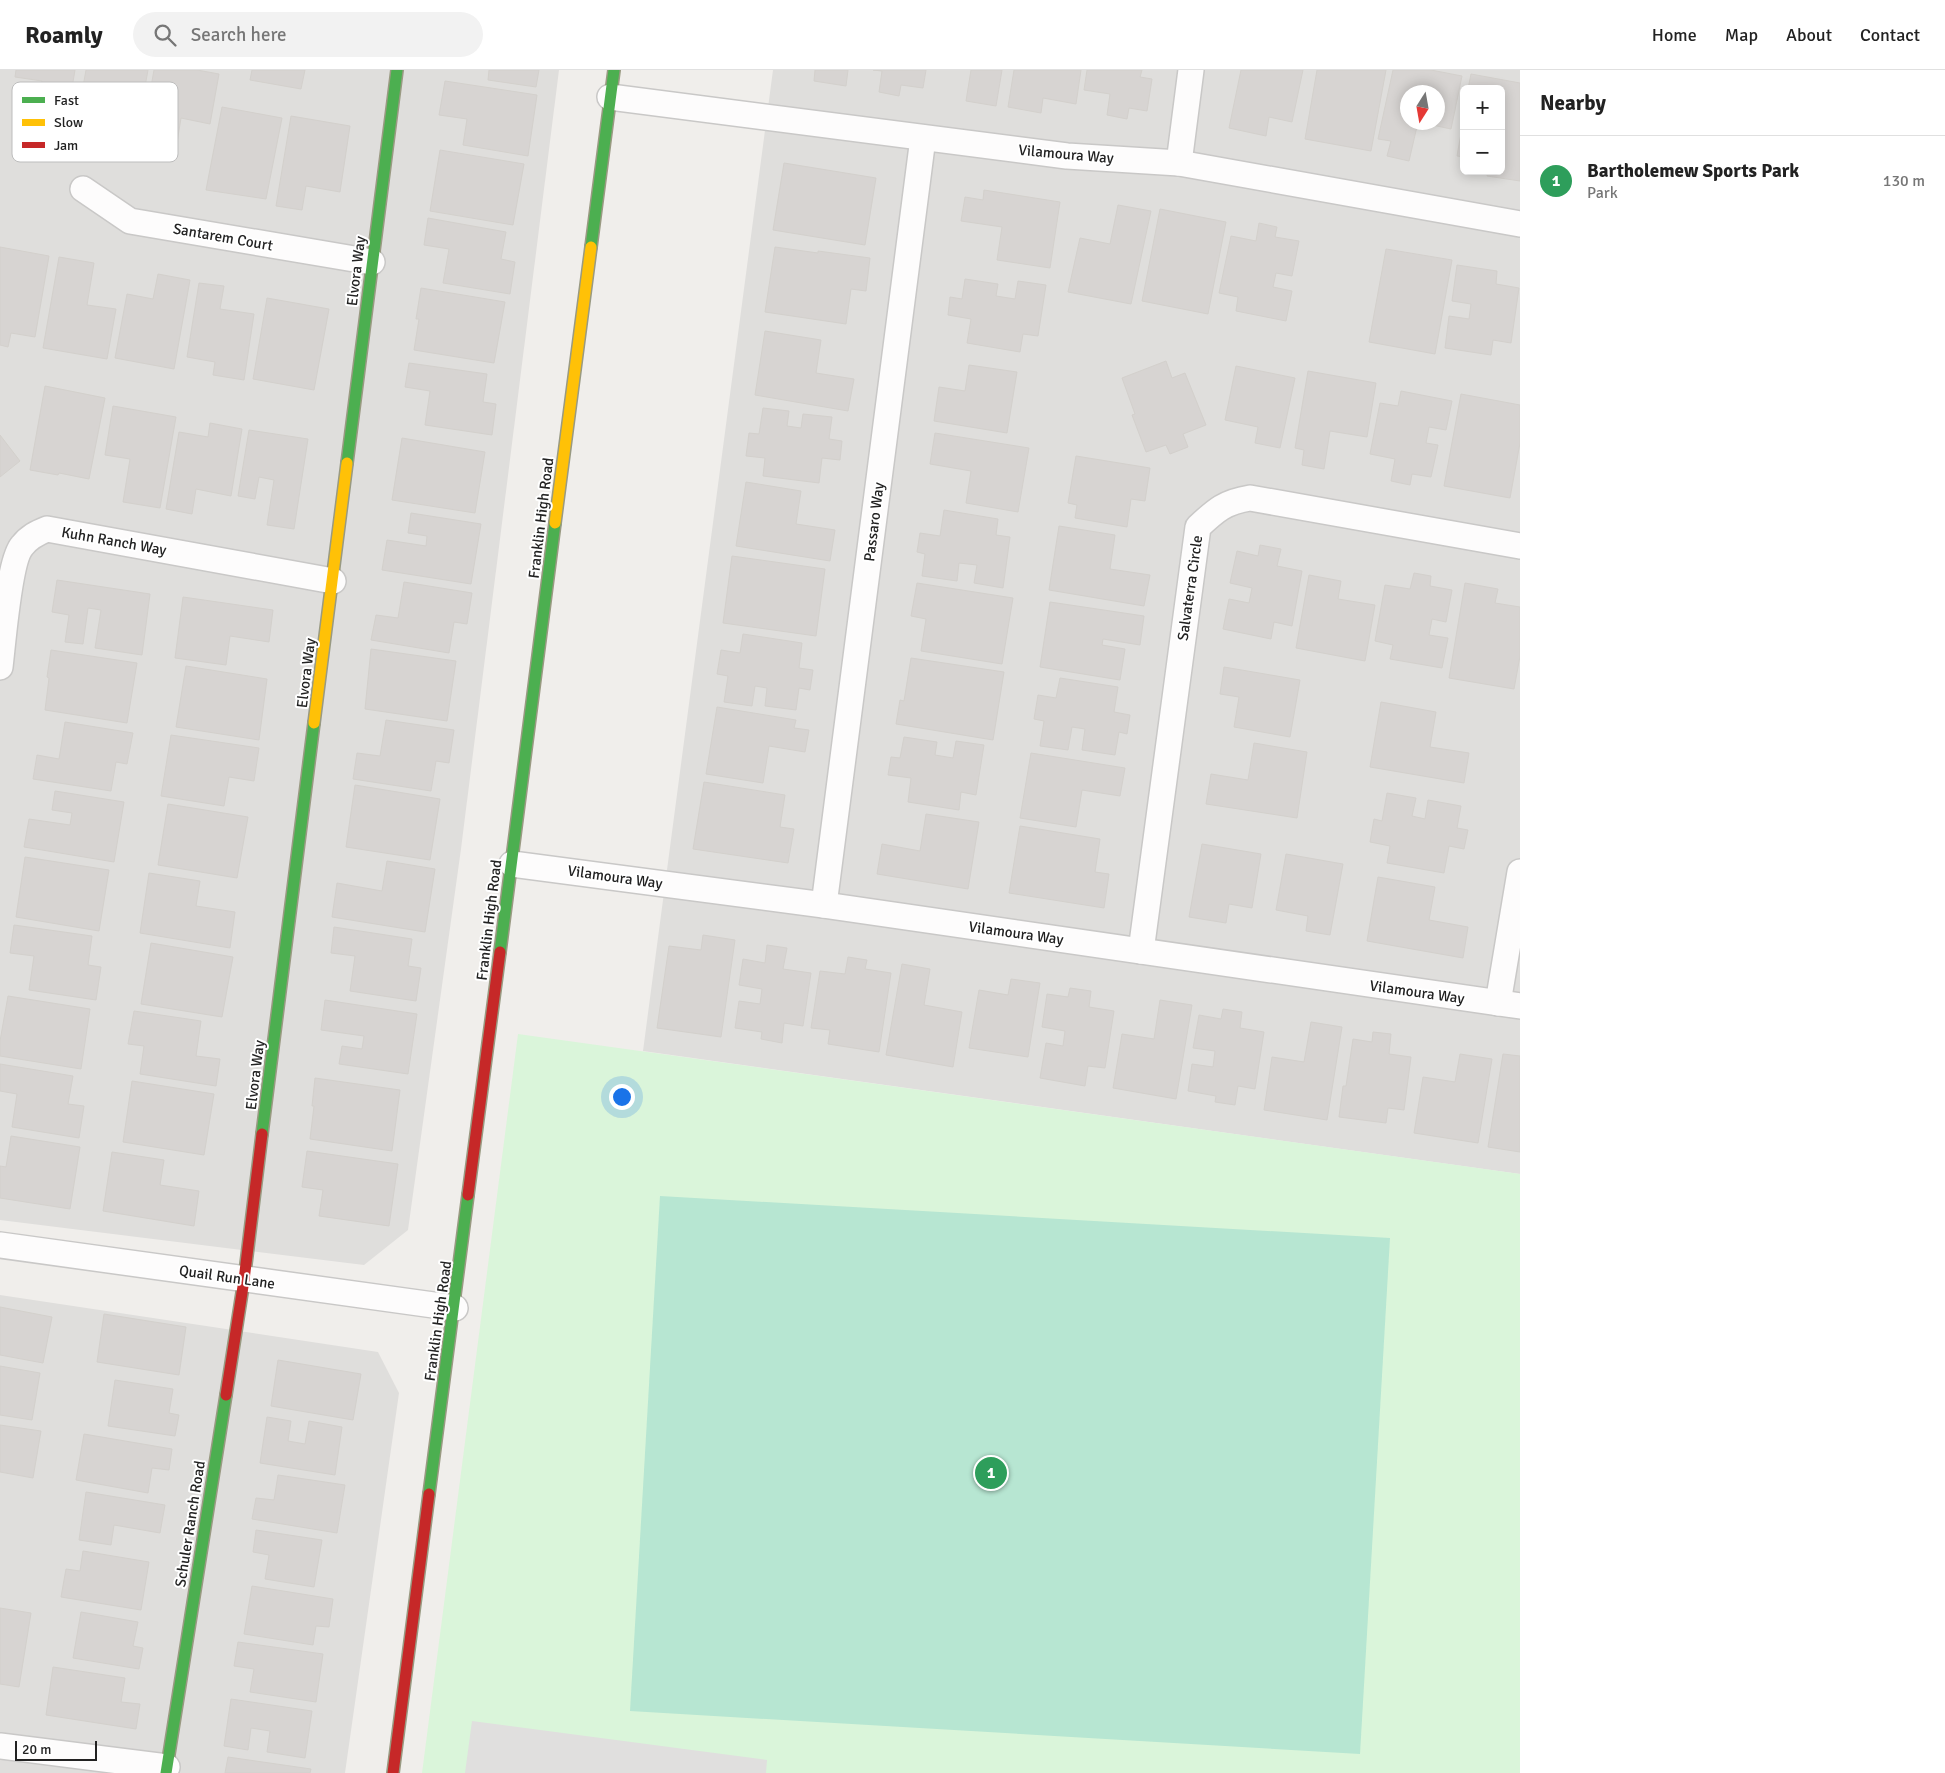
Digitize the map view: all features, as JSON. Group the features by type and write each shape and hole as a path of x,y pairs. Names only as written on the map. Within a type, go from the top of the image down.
{"street":[{"name":"Elvora Way","path":"244,1280 397,70"},
{"name":"Franklin High Road","path":"393,1773 614,70"},
{"path":"1179,163 1191,70"},
{"name":"Vilamoura Way","path":"610,97 1068,156 1179,163 1520,224"},
{"name":"Passaro Way","path":"824,905 924,138"},
{"name":"Santarem Court","path":"83,189 130,222 372,262"},
{"name":"Salvaterra Circle","path":"1141,951 1198,527 1216,510 1233,501 1250,498 1520,546"},
{"name":"Kuhn Ranch Way","path":"0,667 14,565 20,547 32,536 47,529 333,581"},
{"name":"Vilamoura Way","path":"512,864 824,905 1509,1005"},
{"path":"1509,1005 1520,872"},
{"name":"Quail Run Lane","path":"0,1245 454,1308"},
{"name":"Schuler Ranch Road","path":"166,1770 244,1280"},
{"path":"0,1746 166,1770"}],"shaded area":[{"path":"0,70 559,70 461,849 408,1230 364,1265 0,1220"},
{"path":"773,70 1520,70 1520,1174 643,1051"},
{"path":"0,1295 378,1352 399,1393 345,1773 0,1773"},
{"path":"472,1721 767,1760 766,1773 465,1773"}],"green space":[{"path":"518,1034 1520,1174 1520,1773 422,1773"},
{"path":"660,1196 1390,1238 1360,1754 630,1711"}],"building":[{"path":"16,70 75,70 73,82 42,82 15,77"},
{"path":"86,70 148,70 146,82 84,82"},
{"path":"154,70 197,70 219,74 210,124 181,118 178,136 178,82 152,82"},
{"path":"252,70 305,70 301,89 250,80"},
{"path":"489,70 539,70 536,87 488,80"},
{"path":"815,70 848,70 846,86 814,81"},
{"path":"873,70 926,70 923,88 901,85 899,96 879,92 882,71"},
{"path":"971,70 1002,70 996,106 966,101"},
{"path":"1014,70 1081,70 1076,104 1043,98 1041,113 1008,107"},
{"path":"1087,70 1142,70 1140,77 1152,79 1147,111 1129,108 1127,119 1107,115 1110,94 1084,90"},
{"path":"1241,70 1303,70 1292,122 1269,117 1266,136 1229,128"},
{"path":"1317,70 1386,70 1371,151 1305,139"},
{"path":"1393,70 1431,70 1462,76 1451,129 1445,128 1445,85 1400,85 1400,130 1416,130 1409,161 1387,156 1391,141 1378,139"},
{"path":"1471,74 1520,83 1520,181 1487,176 1505,175 1505,85 1469,85"},
{"path":"445,81 537,95 528,156 463,145 467,119 439,115"},
{"path":"222,107 282,118 266,199 206,190"},
{"path":"291,116 350,126 340,192 306,186 302,210 276,206"},
{"path":"1460,139 1460,156 1457,156"},
{"path":"440,150 524,164 513,225 430,211"},
{"path":"784,163 876,178 865,245 773,230"},
{"path":"984,190 1060,202 1050,268 997,260 1002,227 961,221 965,197 983,200"},
{"path":"1118,205 1151,211 1131,304 1068,292 1080,238 1110,244"},
{"path":"1160,209 1226,222 1208,314 1142,301"},
{"path":"428,218 506,232 501,259 515,262 510,294 443,283 449,249 424,245"},
{"path":"1259,223 1277,227 1275,237 1299,241 1292,276 1276,273 1273,287 1292,291 1286,321 1236,311 1238,297 1219,293 1231,236 1256,241"},
{"path":"0,247 49,256 35,337 11,333 8,347 0,345"},
{"path":"775,247 870,258 866,291 851,289 846,324 765,312"},
{"path":"1386,249 1452,260 1435,354 1369,342"},
{"path":"59,257 94,263 87,305 116,309 107,359 43,348"},
{"path":"1457,265 1497,271 1496,284 1519,288 1511,343 1493,340 1491,355 1445,348 1449,316 1469,319 1471,304 1452,301"},
{"path":"158,274 190,280 174,369 115,358 127,294 153,299"},
{"path":"965,279 998,284 996,296 1015,299 1018,281 1046,285 1038,336 1023,334 1020,352 967,343 971,319 948,315 950,297 962,299"},
{"path":"199,283 224,286 220,309 254,314 244,380 213,375 215,362 187,357"},
{"path":"421,288 505,302 494,363 414,350"},
{"path":"267,298 329,309 314,390 253,379"},
{"path":"765,331 821,340 816,373 854,379 848,411 755,395"},
{"path":"1166,361 1172,378 1185,373 1206,425 1183,434 1188,447 1170,454 1166,445 1146,452 1132,415 1135,414 1122,378"},
{"path":"409,363 487,374 483,402 496,404 492,435 425,425 430,391 405,387"},
{"path":"969,365 1017,372 1007,433 934,421 939,387 965,391"},
{"path":"1236,366 1295,378 1280,448 1255,443 1258,427 1225,420"},
{"path":"1308,371 1376,383 1367,437 1330,431 1324,469 1302,465 1304,450 1295,448"},
{"path":"45,386 105,398 89,479 30,470"},
{"path":"1401,391 1452,401 1446,430 1429,427 1426,443 1438,445 1431,477 1412,474 1410,485 1391,481 1395,459 1370,454 1380,403 1398,406"},
{"path":"1461,394 1520,405 1520,443 1510,498 1444,486"},
{"path":"113,406 176,417 160,508 123,502 130,459 105,455"},
{"path":"763,408 789,411 787,426 801,428 803,414 832,417 829,439 842,441 840,460 822,458 819,483 763,476 765,458 746,456 749,433 759,434"},
{"path":"210,423 242,429 231,496 196,489 192,514 166,509 179,432 208,437"},
{"path":"249,430 308,439 294,529 267,525 274,480 259,477 255,499 238,496"},
{"path":"935,433 1029,448 1018,512 966,503 971,471 930,464"},
{"path":"0,435 20,461 0,477"},
{"path":"402,438 485,452 475,513 392,500"},
{"path":"1076,456 1150,468 1145,501 1131,499 1127,527 1075,518 1077,505 1068,503"},
{"path":"746,482 801,491 796,524 835,530 830,561 736,546"},
{"path":"944,510 998,519 996,535 1010,537 1003,588 974,583 977,565 959,563 957,581 922,576 925,554 917,552 920,533 940,536"},
{"path":"411,513 481,524 471,584 382,570 387,540 426,546 427,536 408,533"},
{"path":"1059,526 1115,535 1110,569 1150,575 1144,606 1049,590"},
{"path":"1260,545 1281,549 1277,566 1302,571 1292,626 1274,622 1271,639 1223,629 1229,599 1249,603 1252,588 1230,583 1237,551 1258,556"},
{"path":"732,556 825,569 816,636 723,623"},
{"path":"1414,573 1431,576 1430,586 1452,590 1446,622 1432,619 1429,635 1448,638 1442,668 1390,659 1393,645 1375,641 1385,585 1410,589"},
{"path":"1309,575 1341,581 1338,599 1375,605 1365,661 1296,648"},
{"path":"57,580 150,594 142,655 95,648 101,610 88,608 83,644 65,642 69,615 52,612"},
{"path":"404,582 472,593 467,624 454,622 449,653 371,640 376,615 398,618"},
{"path":"917,583 1013,598 1002,664 921,651 926,619 911,616"},
{"path":"1465,583 1498,589 1495,603 1520,607 1520,656 1514,689 1449,678"},
{"path":"183,597 273,610 269,642 230,636 226,665 175,658"},
{"path":"1050,602 1144,616 1140,645 1103,639 1102,645 1125,649 1120,680 1040,667"},
{"path":"743,634 802,643 799,668 813,670 810,690 799,688 796,710 765,706 767,688 755,686 752,706 724,702 728,676 717,674 721,650 740,653"},
{"path":"371,649 456,661 447,721 365,709"},
{"path":"51,650 137,663 127,723 45,710"},
{"path":"911,658 1004,672 993,740 896,724 900,700 904,701"},
{"path":"186,666 267,679 259,740 176,727"},
{"path":"1224,667 1300,680 1290,737 1234,727 1239,697 1220,694"},
{"path":"1060,678 1118,687 1114,712 1130,715 1127,734 1119,732 1115,755 1082,750 1085,729 1072,727 1068,750 1040,746 1044,721 1034,719 1038,695 1056,698"},
{"path":"1381,702 1436,712 1430,747 1469,753 1464,783 1370,767"},
{"path":"717,707 796,720 794,728 809,730 805,752 769,746 763,783 706,774"},
{"path":"386,720 454,730 449,763 436,761 431,791 353,779 357,753 380,756"},
{"path":"65,722 133,733 127,764 116,762 111,791 33,779 37,755 59,759"},
{"path":"171,735 259,748 254,781 229,777 224,806 161,796"},
{"path":"904,737 937,742 935,755 953,758 956,741 984,745 976,795 961,792 959,810 908,802 911,778 888,775 891,757 900,758"},
{"path":"1254,743 1307,752 1297,818 1206,804 1211,774 1248,780"},
{"path":"1031,753 1125,768 1120,796 1082,790 1076,827 1020,818"},
{"path":"704,782 785,795 780,827 794,829 788,863 693,849"},
{"path":"355,785 440,799 430,860 346,847"},
{"path":"55,791 124,802 114,862 24,847 29,819 70,825 72,813 52,810"},
{"path":"1387,793 1416,798 1412,816 1425,819 1428,800 1461,806 1457,828 1468,830 1464,849 1449,846 1444,873 1387,863 1390,846 1370,842 1374,819 1382,821"},
{"path":"168,804 248,817 237,878 158,865"},
{"path":"926,814 979,822 968,889 877,874 882,844 920,851"},
{"path":"1020,826 1100,839 1095,872 1109,874 1104,908 1009,893"},
{"path":"1202,844 1261,854 1252,908 1229,904 1226,923 1189,917"},
{"path":"1286,854 1343,864 1330,935 1306,931 1308,916 1276,910"},
{"path":"25,857 109,870 99,931 16,917"},
{"path":"387,861 435,869 425,932 332,917 337,883 382,891"},
{"path":"149,873 200,881 196,906 235,912 230,948 140,933"},
{"path":"1378,877 1435,887 1429,920 1468,927 1463,958 1367,941"},
{"path":"14,925 92,936 88,965 101,967 96,1000 29,990 34,956 10,953"},
{"path":"334,927 412,939 408,966 421,968 416,1001 350,991 355,956 331,953"},
{"path":"703,935 735,940 721,1037 657,1028 669,946 701,950"},
{"path":"151,943 233,957 222,1017 141,1004"},
{"path":"767,945 787,948 783,969 811,973 803,1026 784,1023 782,1043 761,1039 762,1032 735,1028 739,1001 760,1004 762,989 739,985 743,959 765,963"},
{"path":"848,957 867,960 865,969 891,973 879,1052 828,1044 830,1030 811,1028 820,971 845,974"},
{"path":"902,964 930,969 924,1005 962,1012 953,1067 886,1055"},
{"path":"1011,979 1040,983 1028,1057 969,1048 979,990 1008,995"},
{"path":"1070,988 1091,991 1089,1007 1114,1011 1105,1068 1088,1066 1085,1086 1040,1078 1046,1043 1063,1046 1065,1031 1042,1027 1047,994 1068,997"},
{"path":"8,996 90,1009 81,1069 0,1056 0,1041"},
{"path":"325,1000 417,1014 408,1074 339,1064 342,1046 362,1049 364,1036 321,1030"},
{"path":"1160,1000 1192,1005 1176,1099 1113,1088 1122,1034 1154,1039"},
{"path":"1223,1009 1242,1012 1240,1028 1264,1032 1255,1089 1238,1086 1235,1105 1215,1102 1216,1096 1188,1091 1192,1064 1213,1067 1215,1051 1193,1048 1199,1015 1221,1019"},
{"path":"134,1011 201,1021 196,1056 220,1059 216,1086 140,1074 144,1046 128,1044"},
{"path":"1311,1022 1342,1027 1327,1120 1264,1110 1272,1057 1304,1062"},
{"path":"1373,1032 1391,1034 1389,1054 1411,1057 1404,1110 1388,1108 1386,1123 1339,1117 1343,1086 1346,1086 1353,1039 1372,1042"},
{"path":"1460,1054 1492,1059 1478,1143 1414,1133 1423,1077 1455,1082"},
{"path":"1503,1054 1520,1056 1520,1152 1488,1147"},
{"path":"0,1064 73,1076 68,1104 84,1106 79,1138 12,1127 17,1094 0,1091"},
{"path":"315,1078 400,1090 392,1151 310,1139"},
{"path":"132,1081 214,1094 204,1155 123,1142"},
{"path":"11,1136 80,1147 70,1209 0,1198 0,1166 6,1167"},
{"path":"307,1151 398,1164 389,1226 319,1216 323,1190 302,1187"},
{"path":"112,1152 164,1160 160,1185 199,1191 194,1226 103,1211"},
{"path":"0,1307 52,1317 43,1363 0,1355"},
{"path":"104,1314 186,1327 179,1375 97,1362"},
{"path":"278,1360 361,1374 353,1420 271,1406"},
{"path":"0,1366 40,1373 32,1420 0,1415"},
{"path":"115,1380 173,1389 169,1413 179,1415 175,1436 108,1426"},
{"path":"267,1417 291,1421 288,1441 305,1444 309,1421 342,1427 335,1475 260,1463"},
{"path":"0,1425 41,1431 33,1478 0,1472"},
{"path":"84,1434 172,1449 169,1470 152,1468 148,1493 76,1480"},
{"path":"278,1475 345,1485 337,1533 252,1519 256,1498 274,1500"},
{"path":"86,1492 165,1505 160,1533 114,1525 111,1545 79,1540"},
{"path":"256,1530 322,1540 314,1587 265,1579 269,1555 253,1552"},
{"path":"83,1551 149,1562 141,1610 61,1597 66,1569 80,1571"},
{"path":"252,1586 333,1599 329,1627 316,1626 313,1645 244,1634"},
{"path":"0,1608 31,1613 19,1687 0,1684"},
{"path":"81,1612 138,1622 133,1646 143,1648 139,1669 73,1658"},
{"path":"238,1642 323,1654 316,1702 250,1692 254,1669 234,1666"},
{"path":"53,1667 125,1678 121,1702 140,1704 136,1729 46,1715"},
{"path":"231,1699 312,1711 305,1758 267,1752 270,1731 251,1728 248,1750 224,1746"},
{"path":"228,1757 311,1769 310,1773 225,1773"}],"traffic: fast":[{"path":"347,463 397,70"},
{"path":"591,247 614,70"},
{"path":"500,952 555,523"},
{"path":"262,1134 314,723"},
{"path":"429,1494 468,1195"},
{"path":"166,1773 226,1395"}],"traffic: slow":[{"path":"555,523 591,247"},
{"path":"314,723 347,463"}],"traffic: jam":[{"path":"468,1195 500,952"},
{"path":"226,1395 244,1280 262,1134"},
{"path":"393,1773 429,1494"}],"place":[{"name":"Bartholemew Sports Park","path":"991,1473"}]}
